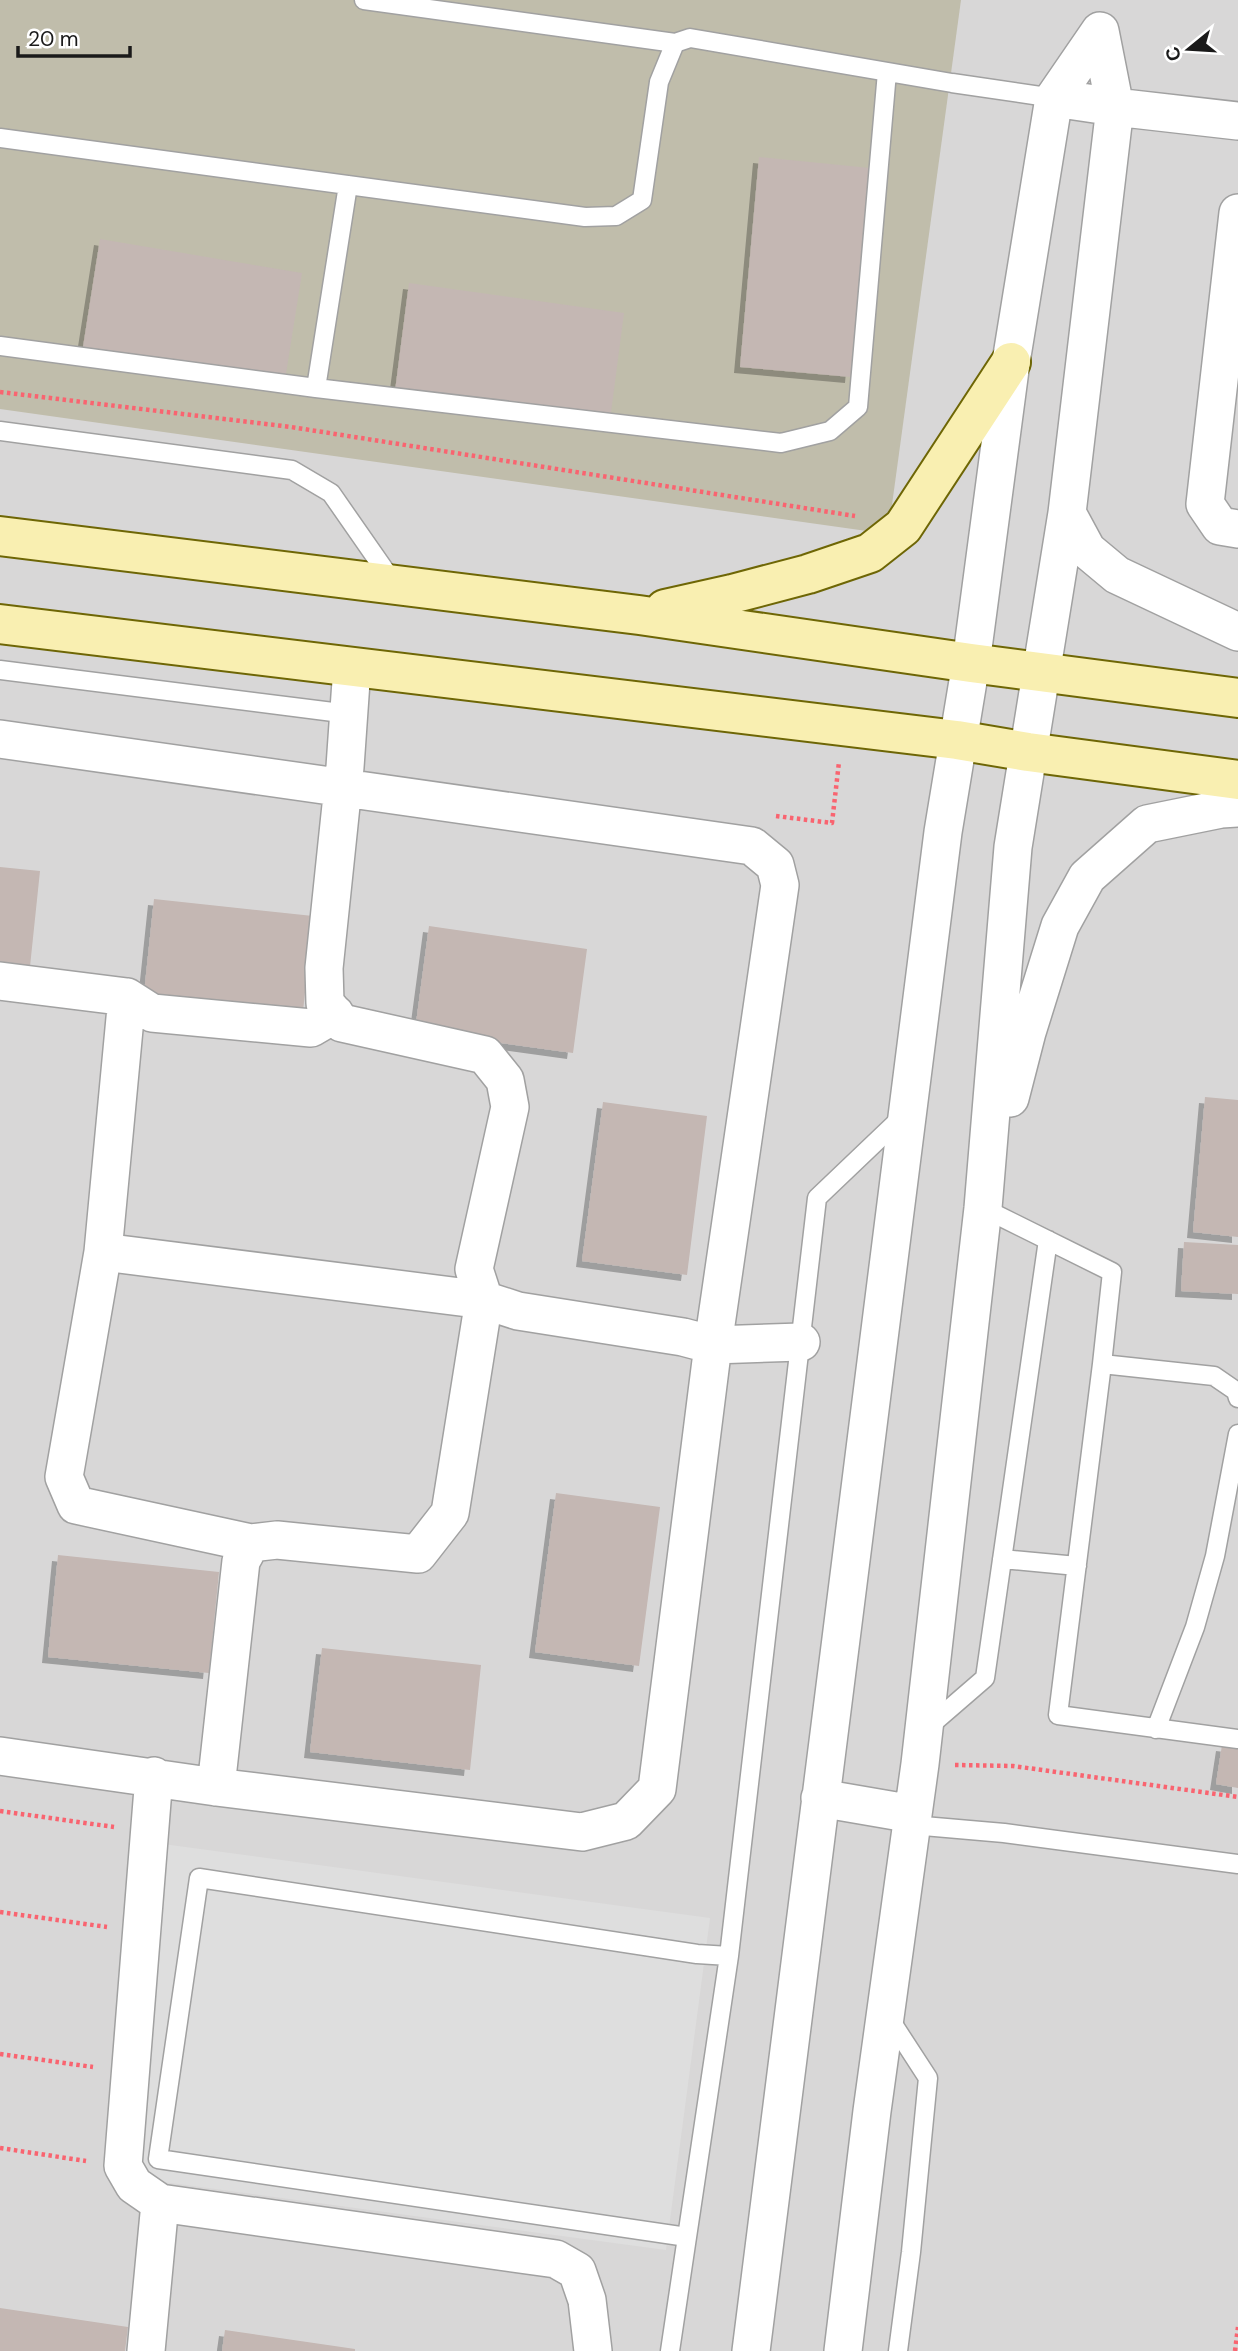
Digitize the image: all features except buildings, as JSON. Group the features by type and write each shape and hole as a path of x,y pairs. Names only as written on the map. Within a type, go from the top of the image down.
{"street":[{"path":"751,2351 943,832 971,663 1011,362 1054,98 1102,15"},
{"path":"843,2351 922,1747 984,1208 1013,847 1067,513 1115,107 1102,15"},
{"path":"1054,98 1238,121"},
{"path":"1238,213 1205,504 1220,526 1238,529"},
{"path":"639,615 732,594 870,553 903,527 1011,362"},
{"path":"1067,513 1087,550 1117,575 1238,632"},
{"path":"0,537 639,615 1238,698"},
{"path":"0,624 957,740 1238,780"},
{"path":"127,997 103,1252 64,1477 76,1505 251,1543 277,1540 418,1554 450,1513 484,1300 474,1269 510,1107 505,1080 485,1055 342,1023 325,1003 324,968 352,667"},
{"path":"0,739 752,846 775,865 780,885 713,1345 657,1789 626,1821 582,1832 216,1787 0,1756"},
{"path":"984,1208 1039,992 1060,926 1087,877 1147,824 1238,808"},
{"path":"0,981 127,997 152,1013 311,1028 334,1014"},
{"path":"103,1252 484,1300 518,1311 713,1345 801,1342"},
{"path":"216,1787 242,1561 251,1543"},
{"path":"154,1776 123,2166 134,2185 160,2203 556,2259 577,2271 587,2300 593,2351"},
{"path":"820,1798 912,1820"},
{"path":"146,2351 160,2203"}],"lane":[{"path":"364,0 675,43 690,38 1054,98"},
{"path":"0,138 584,217 616,216 642,200 659,82 675,43"},
{"path":"0,346 316,388 781,443 830,431 859,407 887,72"},
{"path":"316,388 348,185"},
{"path":"0,431 292,470 331,494 395,584"},
{"path":"0,670 349,714"},
{"path":"670,2351 729,1956 817,1198 908,1111"},
{"path":"984,1208 1112,1272 1058,1715 1238,1738"},
{"path":"922,1747 985,1678 1048,1240"},
{"path":"1102,1364 1214,1376 1236,1391 1238,1398"},
{"path":"1156,1728 1195,1627 1215,1556 1238,1434"},
{"path":"1002,1559 1077,1566"},
{"path":"912,1820 1238,1864"},
{"path":"687,2237 158,2159 199,1878 697,1954 729,1956"},
{"path":"886,2014 928,2078 911,2252 898,2351"}],"path":[{"path":"0,392 291,427 890,522 903,527"},
{"path":"832,823 844,726"},
{"path":"922,1747 1013,1766 1238,1797"},
{"path":"0,1811 149,1832"},
{"path":"0,1912 142,1931"},
{"path":"0,2054 131,2073"},
{"path":"0,2148 123,2166"},
{"path":"1235,2351 1238,2327"}],"shaded area":[{"path":"0,0 1238,0 1238,2351 0,2351"},
{"path":"0,0 961,0 888,534 0,409"},
{"path":"163,1844 710,1918 666,2250 119,2176"}]}
